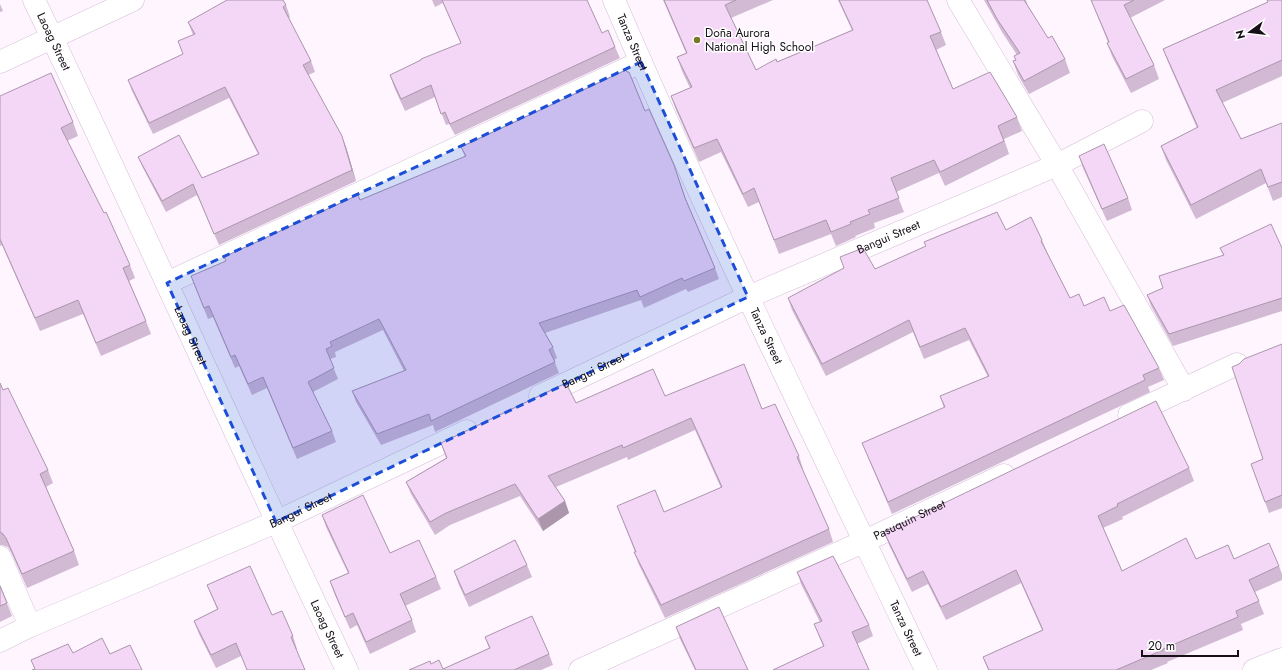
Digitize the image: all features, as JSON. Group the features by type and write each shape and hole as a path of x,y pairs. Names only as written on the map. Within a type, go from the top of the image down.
{"main road":[{"name":"Laoag Street","path":"34,0 167,283 276,522 347,670"},
{"path":"0,62 133,0"},
{"name":"Tanza Street","path":"614,0 748,297 926,670"},
{"path":"958,0 1057,165 1184,390"},
{"path":"167,283 641,62"},
{"name":"Bangui Street","path":"519,406 748,297 1057,165 1142,121"},
{"path":"1113,423 1237,364"},
{"name":"Bangui Street","path":"0,641 30,626 276,522 483,423"},
{"name":"Pasuquin Street","path":"580,670 1021,467"},
{"path":"0,557 30,626"},
{"path":"1254,670 1282,659"}],"highlighted area":[{"path":"641,62 748,297 276,522 167,283"}],"building":[{"path":"227,0 283,0 286,5 283,7 311,61 303,65 342,136 352,170 214,234 193,184 162,201 138,157 179,135 202,178 259,154 225,87 149,123 128,80 183,54 178,41 195,34 188,22"},
{"path":"442,0 587,0 602,33 608,30 615,47 450,124 445,112 441,114 431,85 401,99 390,75 421,59 461,43"},
{"path":"664,0 736,0 725,5 756,70 776,59 777,62 853,30 839,0 927,0 941,32 930,36 953,89 990,72 1017,117 998,126 1004,141 940,172 934,160 891,178 899,198 868,210 870,214 850,222 851,224 831,232 826,220 774,240 754,188 743,194 717,139 694,148 671,96 692,87 677,57 687,53"},
{"path":"987,0 1024,0 1048,38 1052,36 1065,59 1024,81 1013,61 1016,60 1014,56 1020,53 997,19"},
{"path":"1091,0 1134,0 1124,5 1154,65 1126,79 1107,43 1109,42"},
{"path":"1267,0 1282,0 1282,60 1216,90 1241,139 1282,123 1282,182 1268,187 1261,169 1191,205 1161,146 1198,127 1163,49 1268,2"},
{"path":"626,70 629,72 645,111 649,109 674,165 685,198 715,268 684,281 682,278 640,297 637,290 539,323 553,347 549,350 555,362 431,421 429,414 377,434 352,391 406,370 379,319 330,342 332,346 326,349 334,368 308,382 332,431 293,448 263,377 248,384 235,355 231,357 209,306 204,308 191,276 226,261 224,257 358,195 360,200 466,156 461,147"},
{"path":"51,73 73,122 61,128 104,213 106,212 130,265 123,268 146,321 96,343 78,300 35,318 0,239 0,96"},
{"path":"1104,144 1128,198 1102,209 1079,156"},
{"path":"997,212 1006,230 1031,217 1042,240 1041,241 1070,298 1079,294 1084,306 1104,297 1110,311 1124,305 1159,368 1143,375 1145,380 888,502 862,443 945,407 940,396 989,376 965,328 920,347 909,320 822,364 788,298 844,268 840,257 863,248 875,269 926,246 924,242"},
{"path":"1271,224 1282,248 1282,298 1169,334 1147,295 1163,288 1159,276 1224,255 1220,248"},
{"path":"1282,344 1282,495 1265,502 1251,464 1263,459 1232,367 1239,364 1244,359"},
{"path":"744,364 762,409 775,404 799,456 797,457 829,529 661,605 634,552 636,552 617,506 655,490 664,512 722,487 691,418 623,448 622,445 548,476 565,501 538,519 515,484 446,513 430,522 406,482 447,458 441,443 566,383 576,403 653,369 665,396"},
{"path":"0,383 3,390 8,388 48,470 40,474 74,551 22,574 6,538 0,532"},
{"path":"1156,401 1189,468 1117,504 1118,506 1098,516 1122,571 1186,538 1196,559 1228,545 1234,559 1269,543 1279,566 1249,580 1259,601 1236,611 1238,617 1116,670 989,670 983,657 1043,630 1016,570 941,607 923,571 907,579 884,532"},
{"path":"363,495 390,553 419,540 436,577 400,594 412,620 366,642 353,613 345,617 330,581 349,573 322,515"},
{"path":"515,540 527,565 465,595 454,571"},
{"path":"833,556 869,625 852,632 869,670 773,670 824,646 814,624 822,621 797,572"},
{"path":"250,566 272,615 282,611 305,670 247,670 236,643 211,655 194,621 218,609 207,585"},
{"path":"0,586 7,603 0,606"},
{"path":"719,607 748,670 696,670 676,627"},
{"path":"532,616 549,654 514,670 409,670 430,661 431,664 439,660 443,669 490,648 485,637"},
{"path":"102,638 110,654 130,645 142,670 32,670 35,669 31,660 68,644 73,653"}],"place":[{"name":"Doña Aurora National High School","path":"697,40"}]}
